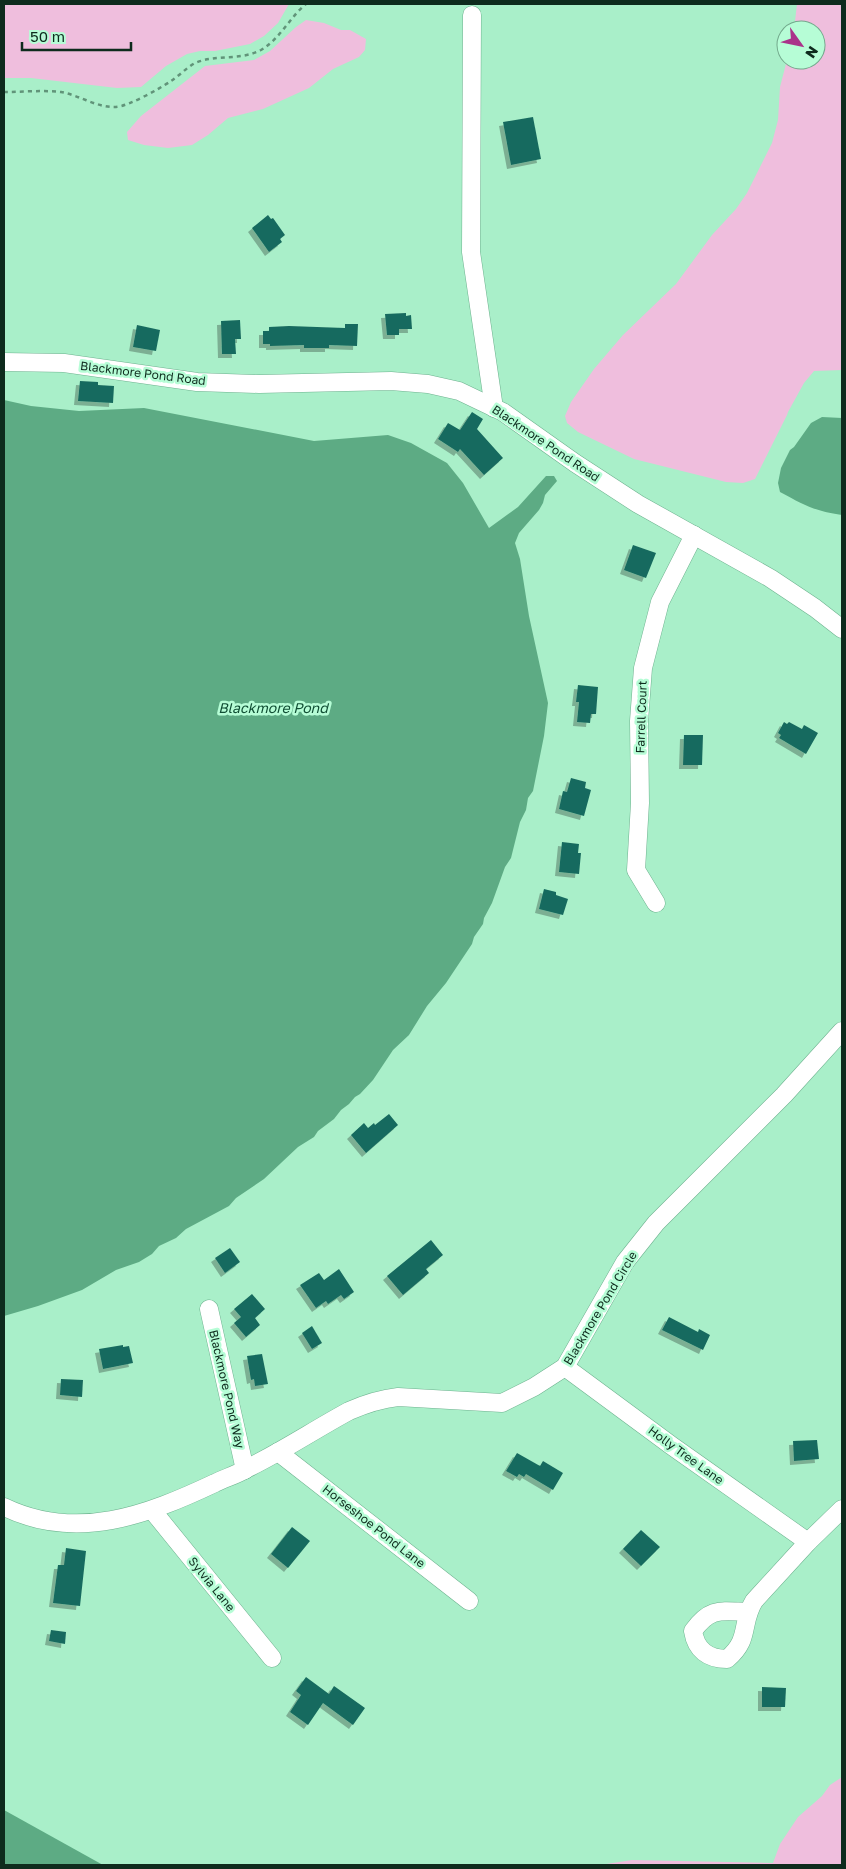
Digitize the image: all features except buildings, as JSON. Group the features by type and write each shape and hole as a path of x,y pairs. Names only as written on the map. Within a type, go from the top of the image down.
{"street":[{"path":"472,14 471,252 494,408"},
{"name":"Blackmore Pond Road","path":"4,362 64,363 197,382 259,384 391,381 428,384 459,391 494,408 630,498 770,578 815,608 842,629"},
{"name":"Farrell Court","path":"656,903 636,870 640,802 639,721 643,668 660,602 694,535"},
{"name":"Blackmore Pond Circle","path":"4,1507 18,1514 50,1521 74,1523 123,1519 184,1498 245,1470 348,1411 365,1404 381,1399 398,1397 502,1402 534,1387 565,1367 625,1262 656,1223 784,1095 842,1031"},
{"name":"Blackmore Pond Way","path":"209,1309 245,1470"},
{"name":"Holly Tree Lane","path":"565,1367 672,1446 808,1542"},
{"name":"Horseshoe Pond Lane","path":"278,1452 469,1601"},
{"path":"748,1612 754,1601 808,1542 842,1509"},
{"name":"Sylvia Lane","path":"152,1510 272,1658"}],"path":[{"path":"4,92 61,92 116,107 141,98 195,64 217,58 241,57 262,49 280,33 306,4"}],"shaded area":[{"path":"4,4 289,4 278,23 264,36 250,44 187,54 166,66 141,87 117,88 31,78 4,78"},
{"path":"797,4 842,4 842,370 814,371 804,383 755,479 743,483 726,482 634,459 578,432 567,423 565,416 571,402 594,369 623,335 676,284 712,235 736,209 747,193 772,143 778,120 780,87 784,70 826,70 826,20 795,20"},
{"path":"306,20 324,23 341,30 350,30 366,39 365,50 359,57 333,69 309,88 263,109 228,118 208,135 192,145 168,148 144,145 128,140 127,132 141,116 205,66 254,60 270,51"},
{"path":"842,1777 842,1865 600,1865 632,1860 773,1863 780,1844 798,1817 822,1796 830,1785"}],"water":[{"name":"Blackmore Pond","path":"4,400 31,406 79,411 144,408 314,441 388,435 411,443 447,463 463,483 489,528 518,507 546,476 554,476 557,481 545,495 539,510 519,533 515,543 520,559 529,616 548,703 544,736 533,791 528,798 526,810 520,822 511,858 505,867 483,924 474,937 472,944 446,983 427,1006 409,1035 393,1050 373,1080 334,1119 318,1131 314,1137 298,1147 264,1179 236,1198 229,1206 186,1229 176,1238 159,1246 152,1254 139,1262 116,1270 82,1290 4,1316"},
{"path":"822,417 842,418 842,515 816,509 796,501 780,492 778,483 781,468 790,450 811,423"},
{"path":"4,1810 103,1865 4,1865"}]}
